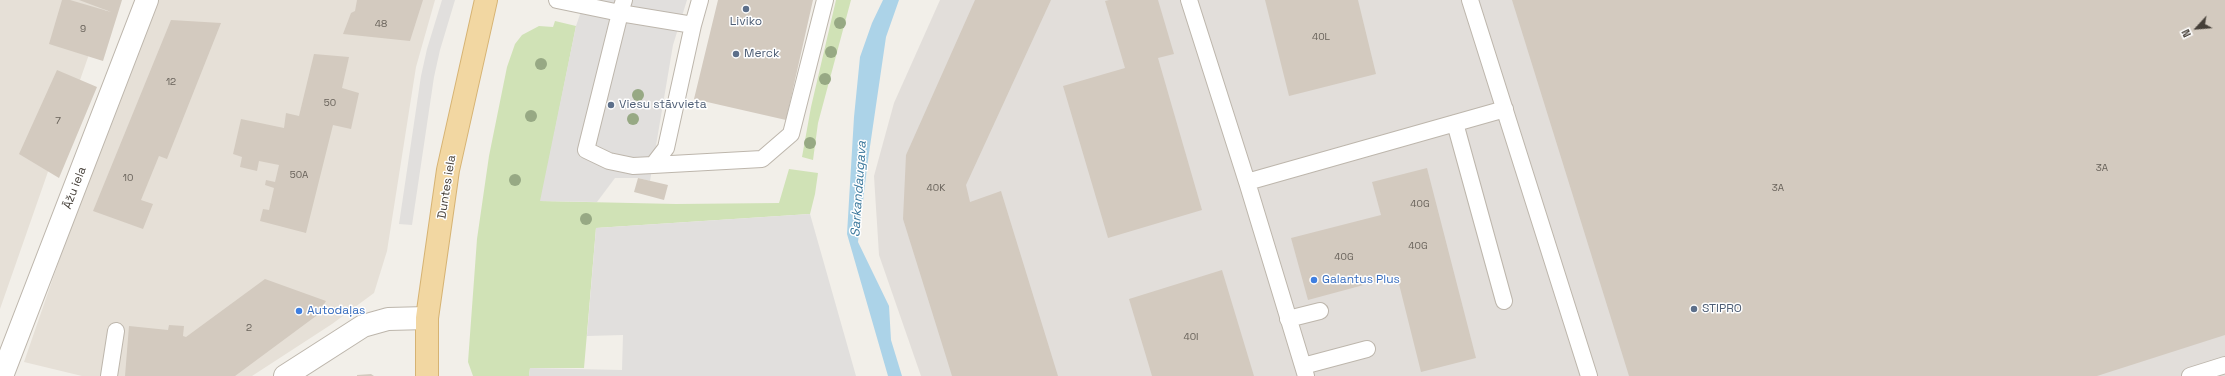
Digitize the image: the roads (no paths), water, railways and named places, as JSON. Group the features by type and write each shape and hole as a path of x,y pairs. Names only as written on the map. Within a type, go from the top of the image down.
{"main road":[{"name":"Duntes iela","path":"427,376 427,318 448,170 486,0"}],"street":[{"name":"Āžu iela","path":"6,373 147,0"},
{"path":"285,376 363,326 388,319 427,318"}],"lane":[{"path":"557,0 622,6 693,25"},
{"path":"653,165 666,148 693,25 700,0"},
{"path":"622,6 586,150 609,161 633,166 762,159 792,134 825,0"},
{"path":"1189,0 1247,182 1304,371 1368,349"},
{"path":"1470,0 1590,376"},
{"path":"1247,182 1505,109"},
{"path":"1455,123 1504,301"},
{"path":"1288,319 1320,311"},
{"path":"109,376 116,331"},
{"path":"2190,376 2225,365"}],"water":[{"name":"Sarkandaugava","path":"883,0 899,0 886,37 858,242 889,306 891,340 902,376 888,376 847,234 854,117 860,57 872,23"}],"place":[{"name":"Liviko","path":"746,9"},
{"name":"Merck","path":"736,54"},
{"name":"Viesu stāvvieta","path":"611,105"},
{"name":"Galantus Plus","path":"1314,280"},
{"name":"STIPRO","path":"1694,309"},
{"name":"Autodaļas","path":"299,311"}]}
